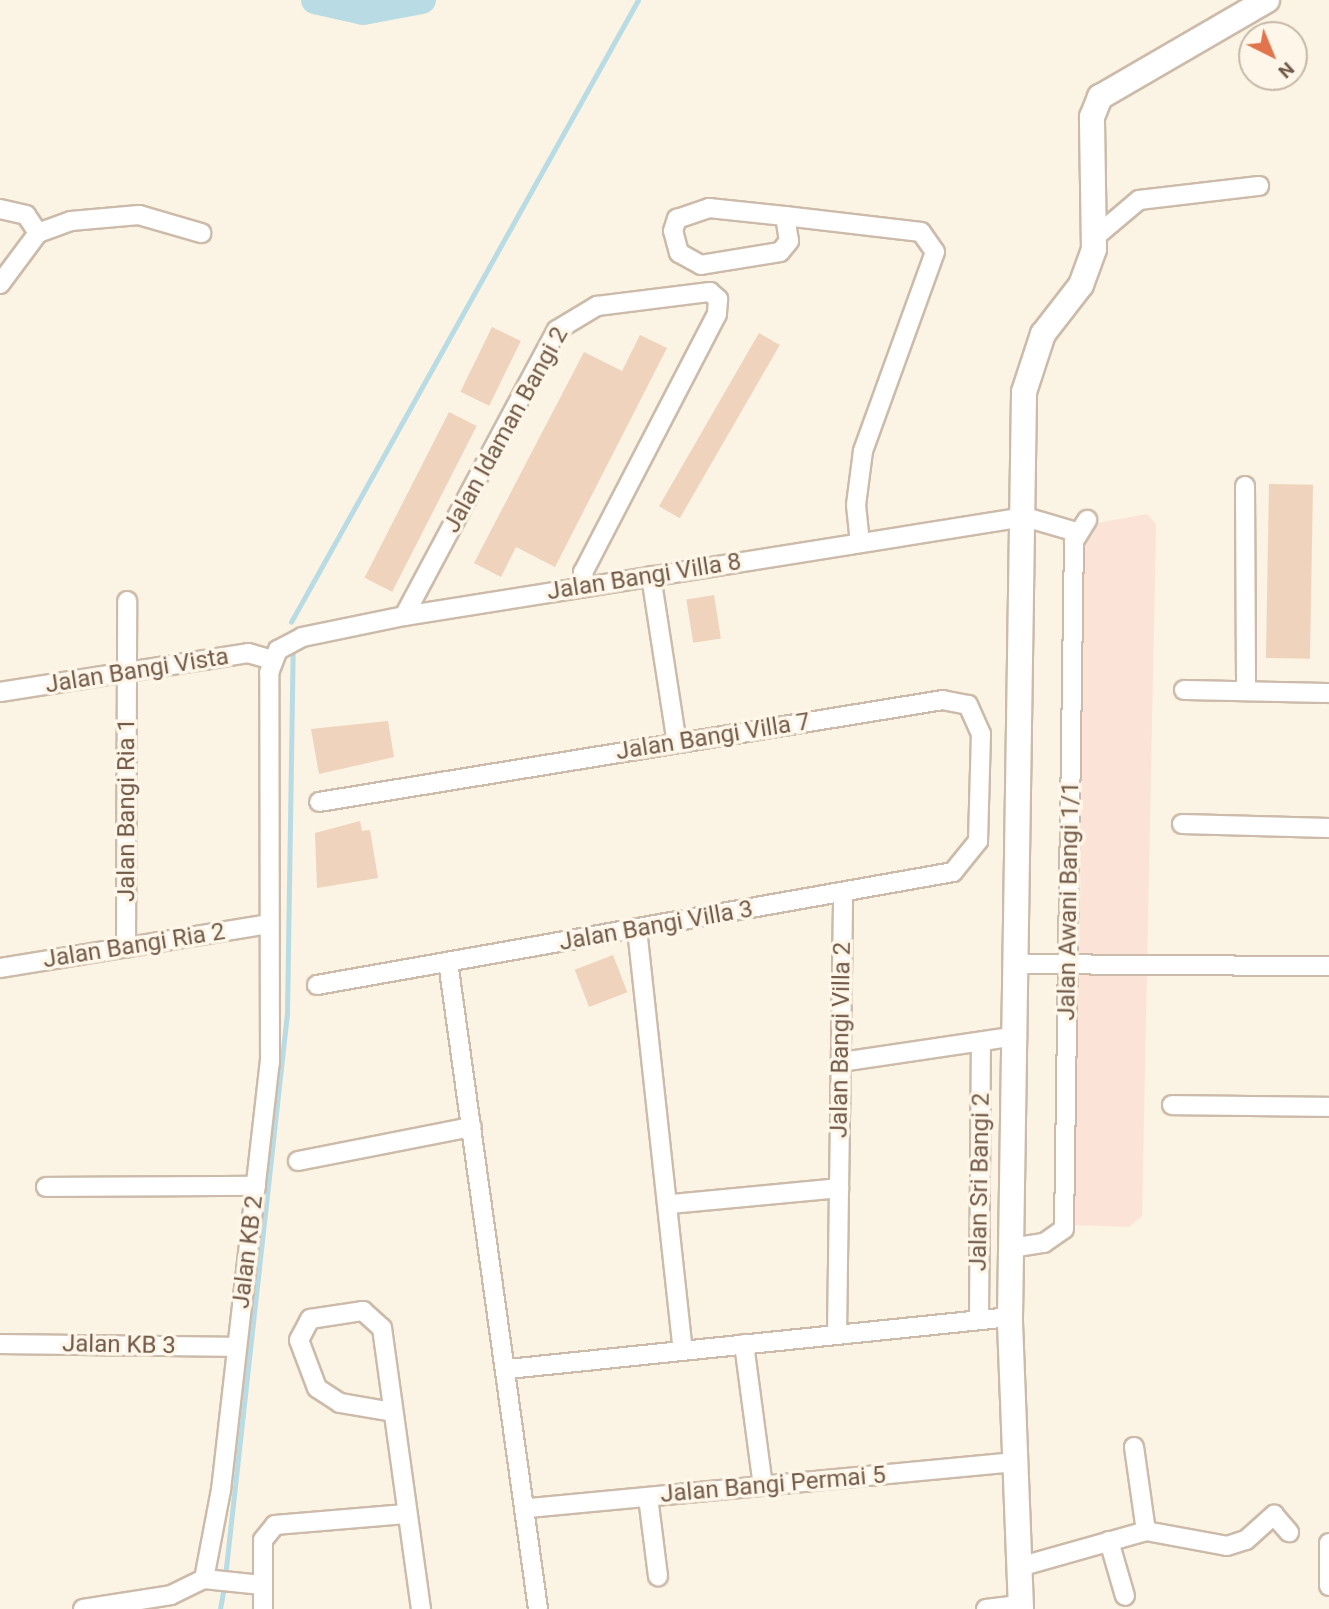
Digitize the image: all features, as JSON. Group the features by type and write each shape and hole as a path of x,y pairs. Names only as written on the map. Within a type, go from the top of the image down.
{"street":[{"path":"986,1609 1021,1607 1010,1317 1018,964 1017,682 1025,517 1023,420 1031,360 1081,285 1094,238 1092,117 1100,97 1267,0"},
{"path":"1094,238 1139,200 1259,186"},
{"path":"785,216 789,241 780,252 701,265 679,253 673,231 677,219 709,208 785,216 921,232 935,252 863,451 856,505 860,542"},
{"path":"0,209 26,215 38,233"},
{"path":"0,284 38,233 71,221 139,215 201,233"},
{"name":"Jalan Idaman Bangi 2","path":"404,616 557,330 582,311 701,290 719,307 583,572 585,586"},
{"path":"1245,486 1246,688"},
{"name":"Jalan Bangi Villa 8","path":"272,660 302,637 404,616 1025,517"},
{"name":"Jalan Awani Bangi 1/1","path":"1011,1248 1044,1243 1064,1229 1068,963 1082,526 1025,517"},
{"path":"651,576 677,743"},
{"name":"Jalan Bangi Ria 1","path":"126,947 127,601"},
{"name":"Jalan Bangi Vista","path":"0,692 248,653 272,660"},
{"name":"Jalan KB 2","path":"216,1582 237,1347 270,1063 268,924 272,660"},
{"path":"1184,690 1321,690"},
{"name":"Jalan Bangi Villa 7","path":"319,802 956,699 978,718 981,734 978,841"},
{"path":"1182,824 1329,828"},
{"name":"Jalan Bangi Villa 3","path":"317,985 953,872 978,841"},
{"name":"Jalan Bangi Villa 2","path":"837,1334 843,893"},
{"name":"Jalan Bangi Ria 2","path":"0,968 268,924"},
{"path":"637,929 671,1204 665,1224 682,1351"},
{"path":"448,962 529,1508 538,1609"},
{"path":"1018,964 1329,966"},
{"path":"841,1062 1017,1037"},
{"name":"Jalan Sri Bangi 2","path":"979,1320 981,1044"},
{"path":"1172,1104 1329,1107"},
{"path":"298,1161 472,1127"},
{"path":"46,1187 256,1186"},
{"path":"671,1204 839,1188"},
{"path":"393,1412 340,1403 317,1388 299,1340 310,1319 363,1311 378,1319 393,1412 421,1609"},
{"path":"508,1369 1010,1317"},
{"name":"Jalan KB 3","path":"0,1344 237,1347"},
{"path":"744,1344 763,1486"},
{"path":"1134,1447 1146,1531"},
{"name":"Jalan Bangi Permai 5","path":"529,1508 1017,1462"},
{"path":"648,1497 658,1576"},
{"path":"263,1609 263,1540 284,1522 406,1514"},
{"path":"1019,1567 1146,1531 1227,1546 1246,1540 1275,1515 1289,1532"},
{"path":"1109,1541 1125,1596"},
{"path":"1329,1544 1329,1586"},
{"path":"83,1609 172,1595 216,1582 262,1585"}],"shaded area":[{"path":"1147,514 1156,524 1142,1216 1129,1227 1072,1225 1081,541 1092,524"}],"building":[{"path":"492,327 521,341 489,406 460,392"},
{"path":"759,333 780,345 680,518 659,506"},
{"path":"640,335 667,348 555,567 516,547 501,577 474,563 584,352 622,371"},
{"path":"449,412 477,426 392,592 365,578"},
{"path":"1269,484 1313,485 1310,659 1266,658"},
{"path":"714,595 721,638 693,643 686,599"},
{"path":"388,721 394,757 319,774 311,729"},
{"path":"360,821 362,831 370,830 378,878 317,888 315,833"},
{"path":"613,955 627,992 589,1007 575,970"}],"waterway":[{"path":"315,0 363,11 422,0"},
{"path":"291,622 638,0"},
{"path":"225,1577 287,1014 293,650"},
{"path":"220,1609 224,1586"}]}
